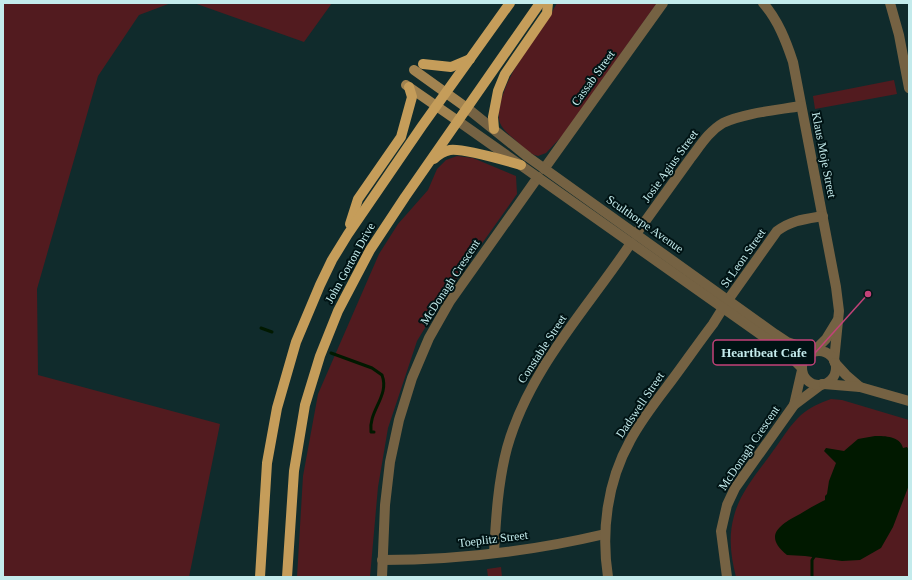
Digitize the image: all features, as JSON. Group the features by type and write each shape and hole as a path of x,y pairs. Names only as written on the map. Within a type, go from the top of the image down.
{"main road":[{"name":"John Gorton Drive","path":"260,577 271,436 280,396 296,342 304,322 326,272 348,234 510,3"},
{"name":"John Gorton Drive","path":"287,577 294,471 305,405 320,356 338,311 362,264 404,197 540,3"},
{"path":"494,129 493,117 498,91 505,74 547,13 548,3"},
{"path":"423,64 451,67 470,59"},
{"path":"414,70 467,108"},
{"path":"348,234 358,199 401,137 412,97 407,86 458,121"},
{"path":"427,166 439,154 451,150 481,155 522,165"}],"street":[{"name":"Cassab Street","path":"541,173 663,3"},
{"name":"Klaus Moje Street","path":"764,3 774,18 786,42 793,62 836,287 838,319 835,362"},
{"path":"890,3 899,35 909,88"},
{"name":"Josie Agius Street","path":"634,238 711,133 722,124 745,116 801,106"},
{"name":"Sculthorpe Avenue","path":"467,108 494,129 541,173 726,304 787,342 814,351"},
{"name":"Sculthorpe Avenue","path":"458,121 522,165 541,173"},
{"name":"McDonagh Crescent","path":"382,577 385,505 390,462 399,420 412,378 429,338 450,301 541,173"},
{"name":"St Leon Street","path":"726,304 777,231 787,224 799,220 823,216"},
{"name":"Constable Street","path":"494,553 497,500 507,447 524,403 547,361 634,238"},
{"name":"Sculthorpe Avenue","path":"726,304 802,369"},
{"name":"Dadswell Street","path":"608,577 605,534 608,507 614,480 630,442 644,418 726,304"},
{"path":"838,319 826,339 814,351 806,356 802,364 803,375 811,383 860,387 909,401"},
{"path":"814,351 828,354 846,375 860,387"},
{"path":"823,384 828,382 834,376 835,362"},
{"name":"McDonagh Crescent","path":"794,405 802,369"},
{"name":"McDonagh Crescent","path":"727,577 721,531 727,505 735,488 794,405 823,384"},
{"name":"Toeplitz Street","path":"382,560 438,558 494,553 605,534"}],"shaded area":[{"path":"3,3 171,3 139,15 98,76 37,289 38,375 220,424 189,577 3,577"},
{"path":"194,3 332,3 304,42"},
{"path":"557,3 657,3 563,135 546,153 538,156 528,151 504,130 500,122 499,112 501,101 512,74"},
{"path":"894,80 897,94 815,109 813,96"},
{"path":"457,156 473,158 516,176 517,194 442,300 417,341 388,428 378,487 370,577 297,577 303,476 318,394 379,254 398,224 428,190 437,169 446,160"},
{"path":"831,399 842,400 909,420 909,577 736,577 732,554 731,532 737,507 745,490 797,419 812,407"},
{"path":"875,436 895,439 899,441 903,448 907,447 909,450 909,485 893,527 881,548 860,560 842,561 787,555 776,542 775,536 777,531 786,522 825,500 829,481 836,463 824,451 826,448 844,451 858,439"},
{"path":"501,567 502,577 488,577 487,569"}],"waterway":[{"path":"261,328 272,332"},
{"path":"331,353 372,368 382,375 384,383 383,390 371,424 371,432 374,432"},
{"path":"812,577 812,560 816,554"}],"place":[{"name":"Heartbeat Cafe","path":"868,294"}]}
